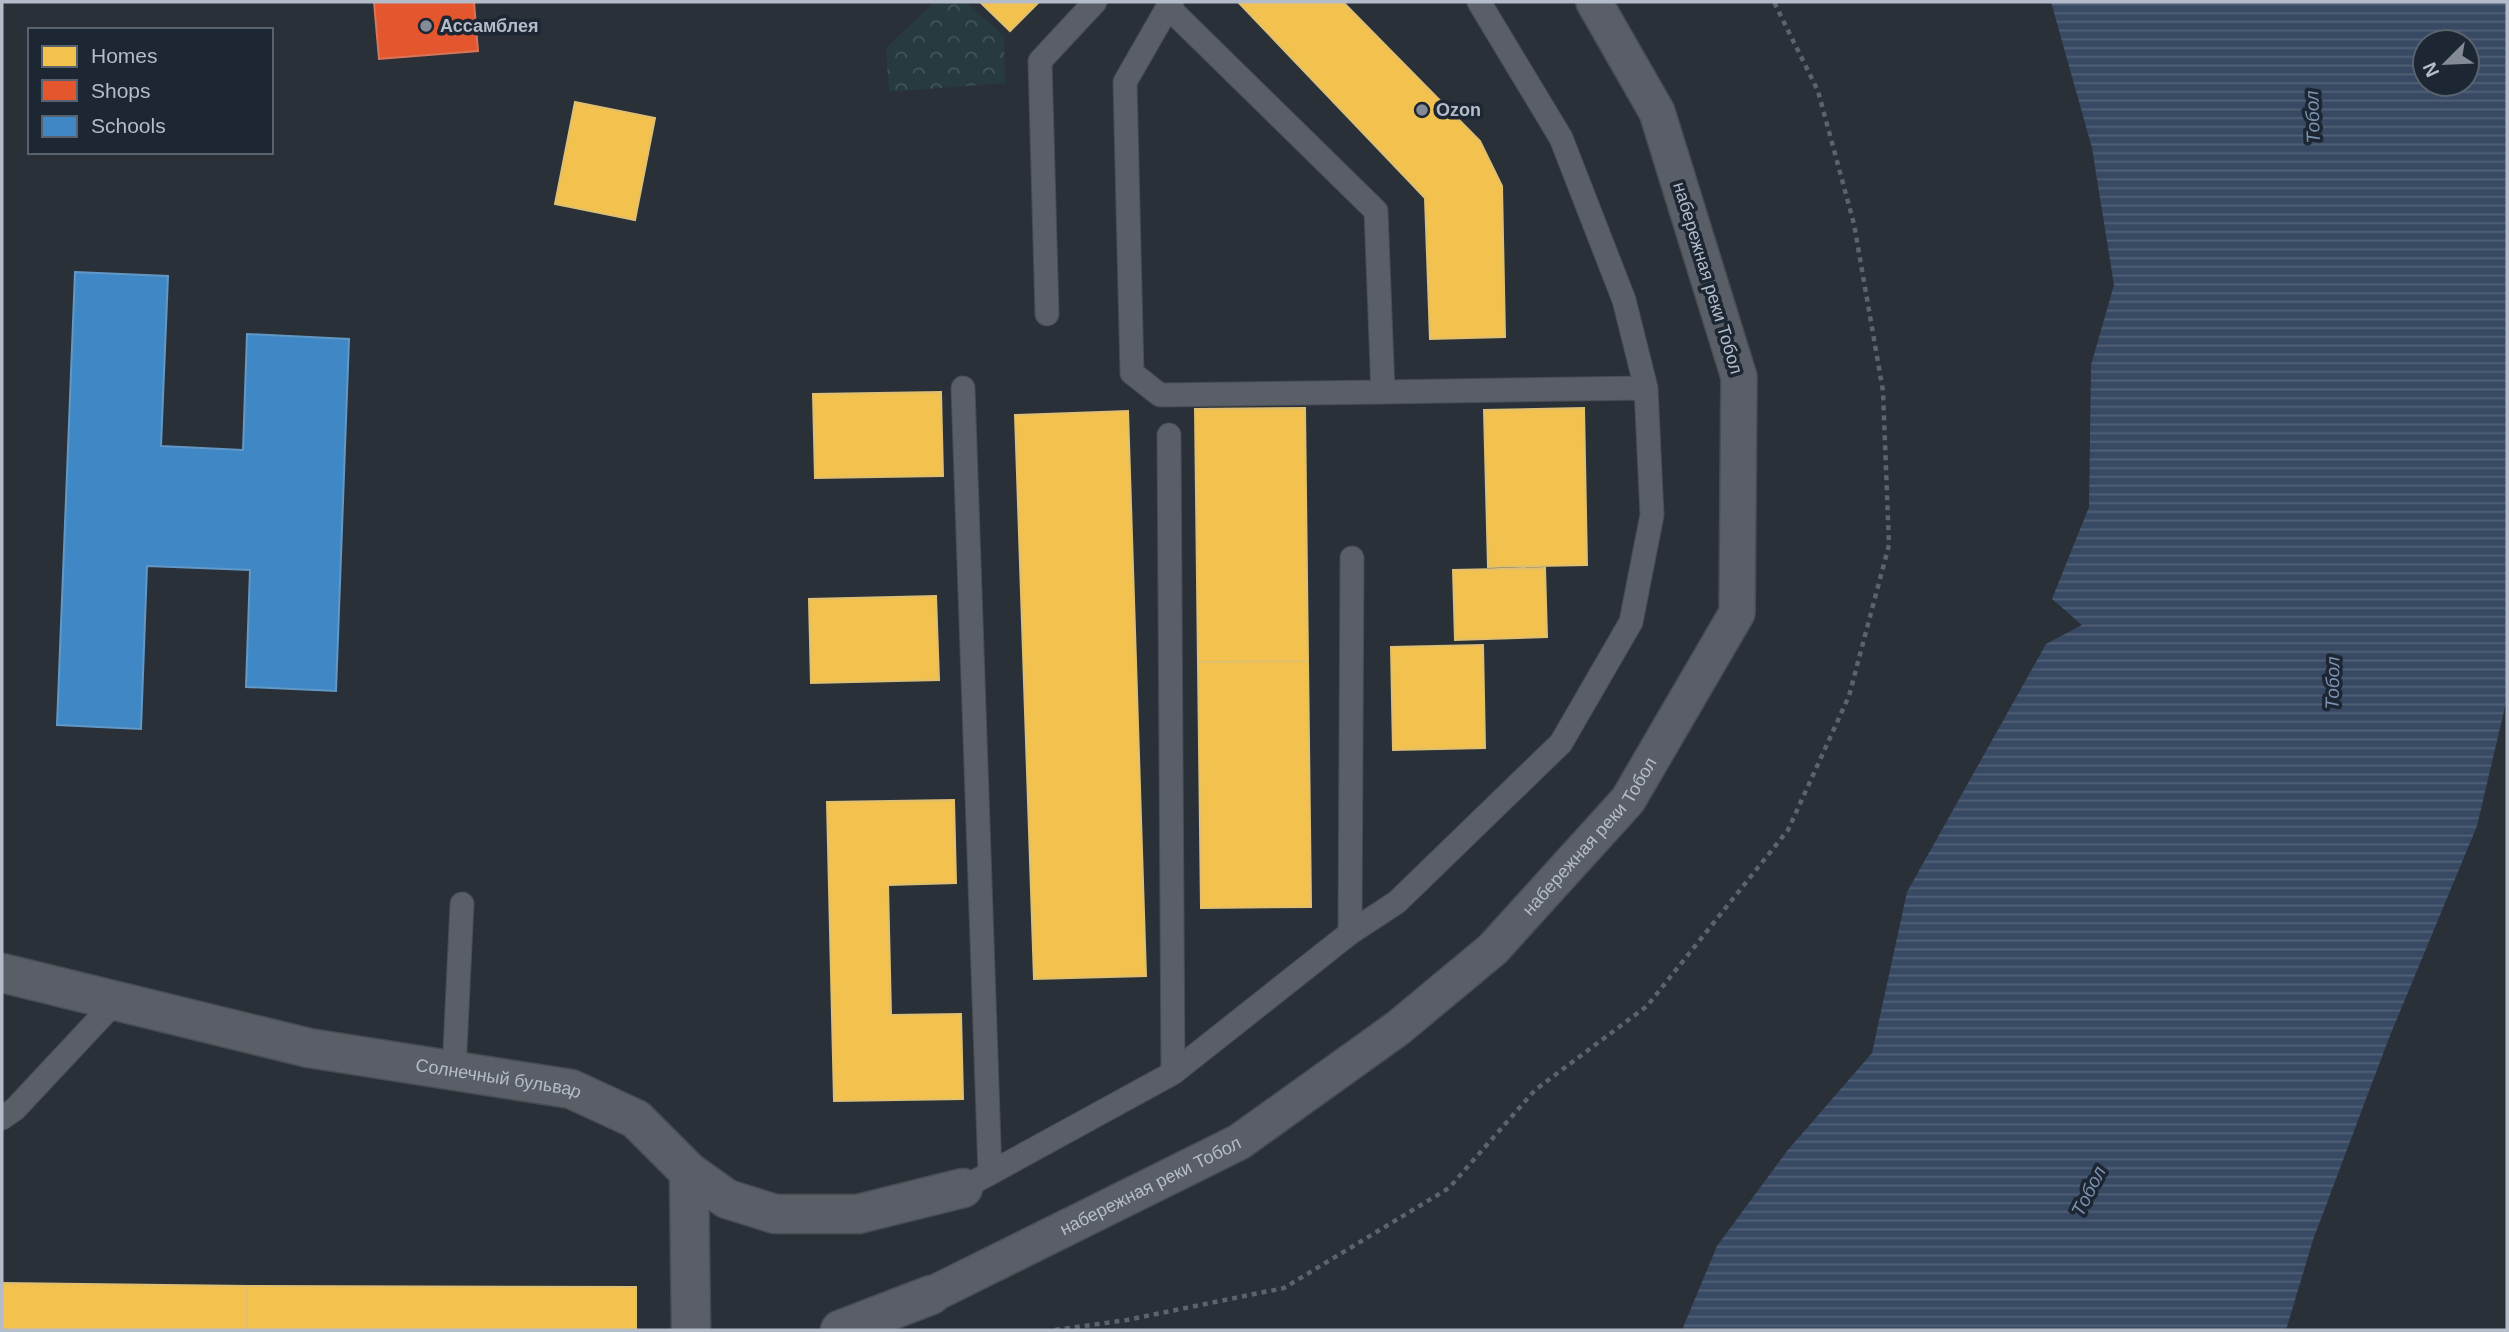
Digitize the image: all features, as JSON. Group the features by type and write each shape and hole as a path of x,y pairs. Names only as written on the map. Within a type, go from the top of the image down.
{"street":[{"name":"набережная реки Тобол","path":"840,1330 931,1295 1239,1142 1398,1028 1493,949 1628,800 1737,613 1739,377 1657,111 1594,2"},
{"name":"Солнечный бульвар","path":"2,973 309,1048 570,1089 636,1119 689,1171 727,1199 775,1214 858,1214 976,1180"},
{"path":"689,1171 691,1330"}],"lane":[{"path":"1047,314 1040,61 1095,2"},
{"path":"963,388 976,1180 1173,1073 1350,933 1396,902 1561,743 1631,622 1652,515 1646,388 1624,300 1561,138 1479,2"},
{"path":"1383,392 1376,211 1170,4 1125,82 1132,373 1160,395 1383,392 1646,388"},
{"path":"1169,435 1173,1073"},
{"path":"1350,933 1352,558"},
{"path":"454,1071 463,904"},
{"path":"2,1118 15,1109 116,1001"}],"green space":[{"path":"934,2 966,2 1004,36 1005,83 889,92 886,48"}],"water":[{"name":"Тобол","path":"2051,2 2507,2 2507,698 2477,826 2389,1038 2313,1240 2286,1330 1682,1330 1717,1246 1787,1151 1872,1053 1907,892 2046,644 2082,625 2052,599 2089,507 2091,365 2114,285 2092,148"}],"building: Homes":[{"path":"980,2 1039,2 1010,31"},
{"path":"1238,2 1343,2 1480,141 1502,186 1505,337 1430,339 1425,198"},
{"path":"575,102 655,118 635,220 555,204"},
{"path":"941,392 943,476 815,478 813,394"},
{"path":"1305,408 1308,661 1198,662 1195,409"},
{"path":"1584,408 1587,565 1488,567 1484,410"},
{"path":"1128,411 1146,976 1034,979 1015,415"},
{"path":"1545,568 1547,637 1455,640 1453,570"},
{"path":"936,596 939,680 811,683 809,599"},
{"path":"1483,645 1485,748 1393,750 1391,647"},
{"path":"1308,661 1311,907 1201,908 1198,662"},
{"path":"954,800 956,883 888,885 891,1015 961,1014 963,1099 834,1101 827,802"},
{"path":"2,1283 247,1286 247,1330 2,1330"},
{"path":"247,1286 636,1287 636,1330 247,1330"}],"building: Shops":[{"name":"Ассамблея","path":"374,2 474,2 478,51 379,59"}],"building: Schools":[{"path":"75,272 168,276 161,446 243,450 247,334 349,339 336,691 246,687 250,570 147,566 141,729 57,725"}],"place":[{"name":"Ассамблея","path":"426,26"},
{"name":"Ozon","path":"1422,110"}]}
